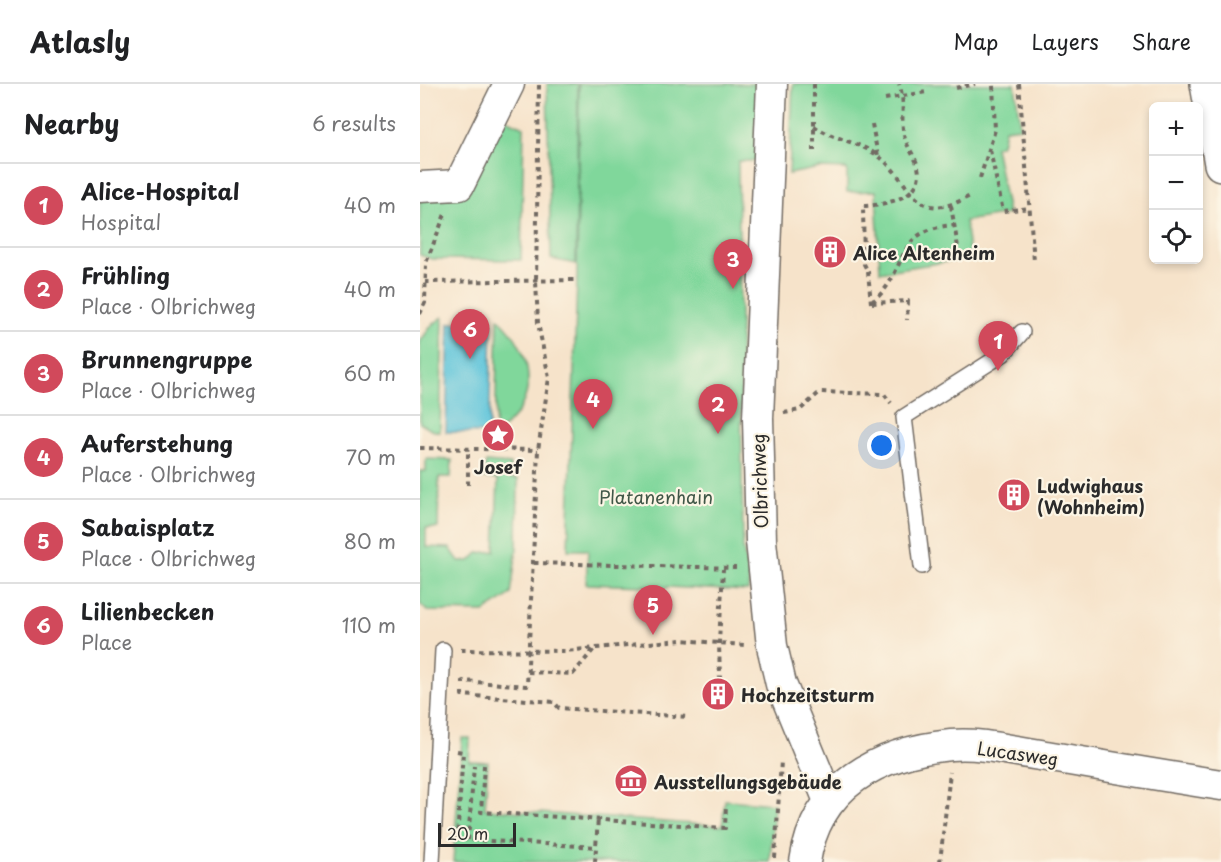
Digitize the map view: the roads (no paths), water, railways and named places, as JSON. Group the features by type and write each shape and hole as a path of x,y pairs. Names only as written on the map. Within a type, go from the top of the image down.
{"main road":[{"path":"1207,84 1221,164"}],"street":[{"path":"420,187 459,185 509,84"},
{"name":"Olbrichweg","path":"771,84 758,418 759,499 764,564 772,646 781,684 829,801"},
{"name":"Lucasweg","path":"829,801 848,782 865,770 914,752 953,745 993,748 1221,785"},
{"path":"805,862 818,816 829,801"}],"lane":[{"path":"922,566 904,417 1003,354 1022,332"},
{"path":"432,862 443,650"}],"water":[{"path":"449,323 492,324 489,433 446,432"}],"place":[{"name":"Alice Altenheim","path":"830,252"},
{"name":"Brunnengruppe","path":"733,289"},
{"name":"Lilienbecken","path":"470,359"},
{"name":"Alice-Hospital","path":"998,371"},
{"name":"Auferstehung","path":"593,429"},
{"name":"Frühling","path":"718,434"},
{"name":"Josef","path":"498,435"},
{"name":"Ludwighaus (Wohnheim)","path":"1014,495"},
{"name":"Sabaisplatz","path":"653,635"},
{"name":"Hochzeitsturm","path":"718,694"},
{"name":"Ausstellungsgebäude","path":"631,781"}],"park label":[{"name":"Platanenhain","path":"656,496"}]}
